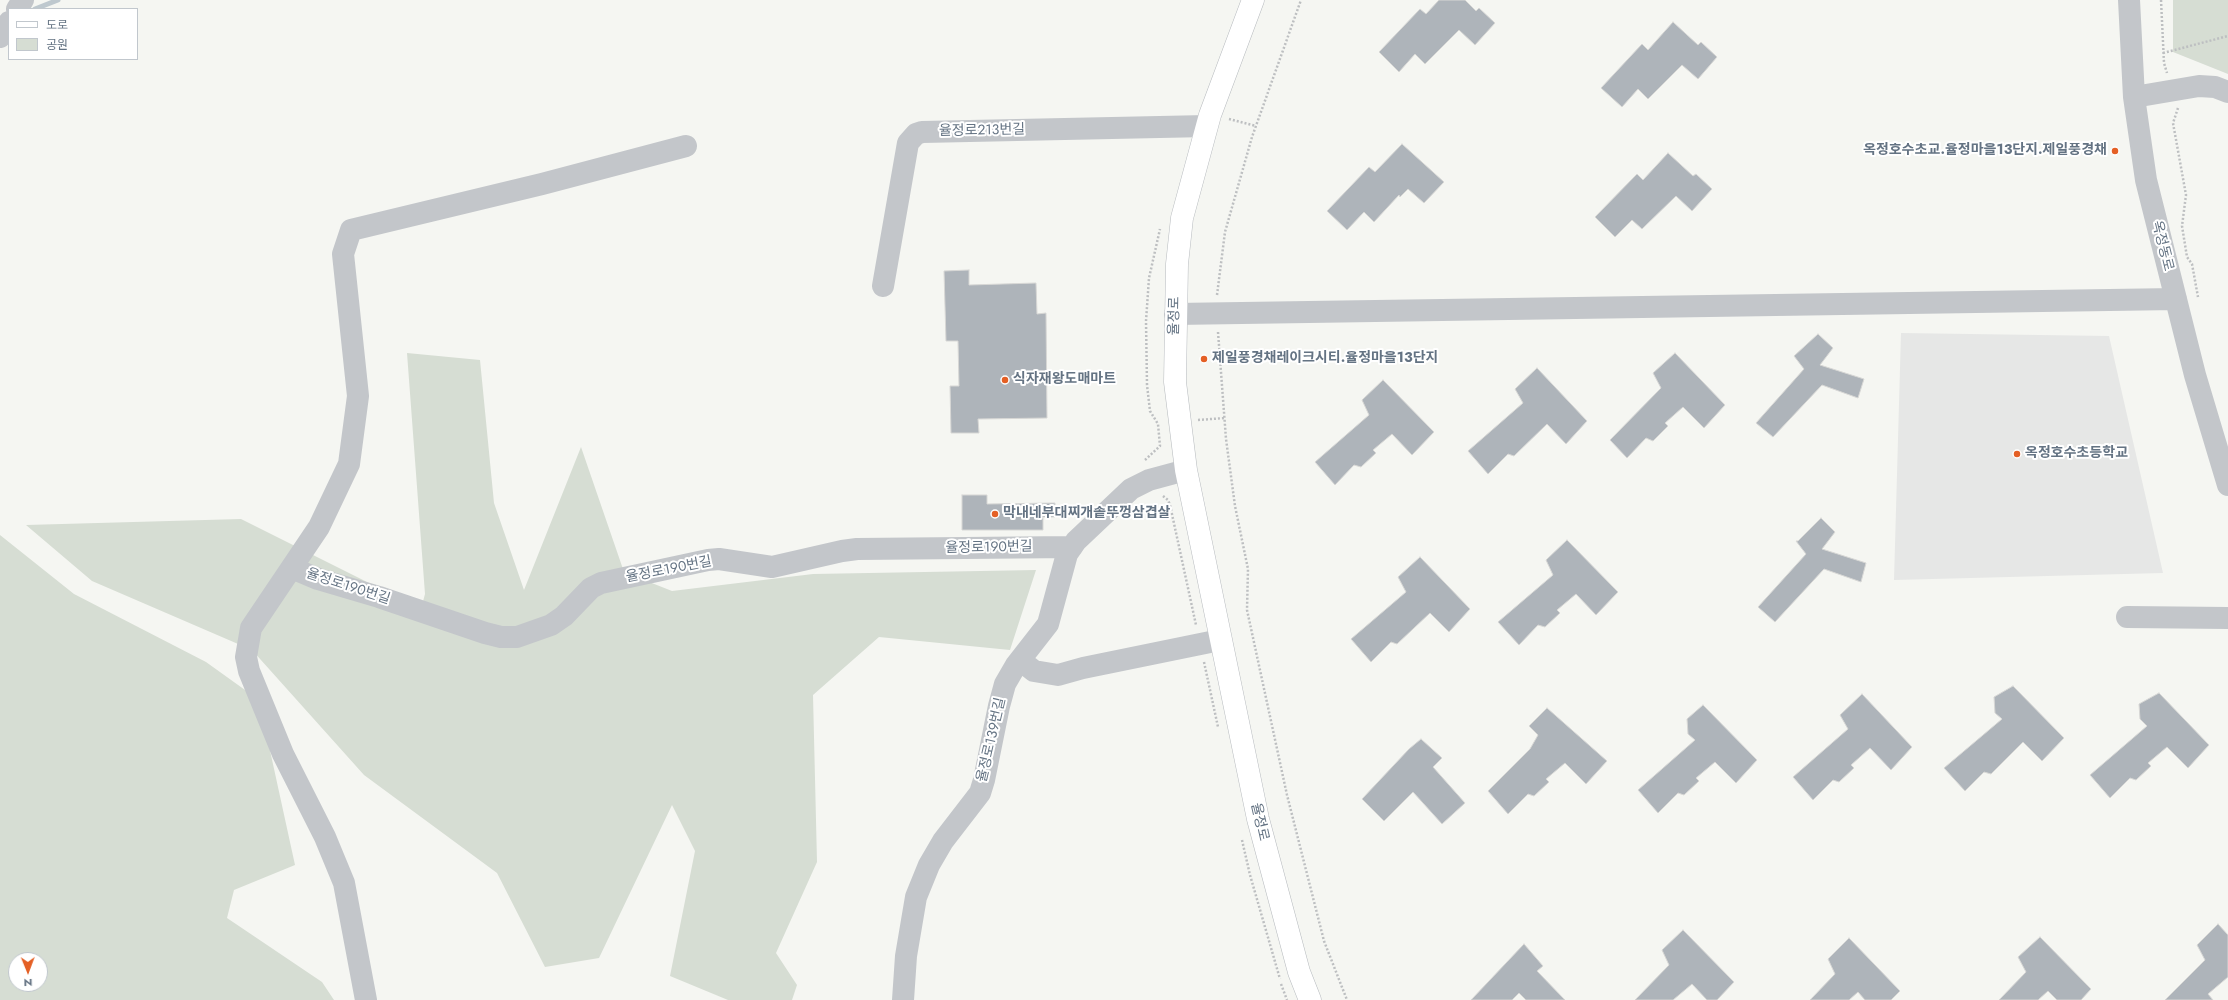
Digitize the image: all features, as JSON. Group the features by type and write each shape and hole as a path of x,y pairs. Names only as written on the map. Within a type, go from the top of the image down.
{"main road":[{"name":"율정로","path":"1254,0 1207,126 1182,218 1177,258 1175,382 1186,470 1258,820 1295,957 1310,1000"}],"street":[{"name":"옥정동로","path":"2129,0 2134,97 2146,180 2195,375 2228,485"},
{"path":"2134,97 2199,86 2215,87 2228,92"},
{"name":"율정로213번길","path":"884,286 908,143 916,134 922,132 1207,126"},
{"path":"366,1000 344,883 325,837 283,754 249,671 246,656 251,628 319,527 349,464 358,396 343,254 351,230 542,184 686,146"},
{"path":"1175,314 2176,299"},
{"name":"율정로139번길","path":"903,1000 906,956 916,897 929,865 943,841 980,793 984,780 998,706 1005,684 1020,660 1048,624 1063,566 1072,547 1131,489 1149,480 1186,470"},
{"name":"율정로190번길","path":"292,568 318,579 379,597 485,633 501,637 517,637 551,625 564,616 591,588 600,583 708,560 720,559 772,567 857,549 1072,547"},
{"path":"2127,617 2228,618"},
{"path":"1020,660 1034,671 1058,675 1083,668 1220,640"}],"path":[{"path":"1302,0 1252,137 1227,225 1216,313 1226,439 1235,506 1248,569 1247,610 1287,795 1324,941 1347,1000"},
{"path":"2161,0 2163,53 2167,72 2171,76"},
{"path":"2163,53 2228,36"},
{"path":"2179,105 2174,123 2186,195 2182,226 2187,257 2192,264 2198,297"},
{"path":"1143,463 1160,446"}],"shaded area":[{"name":"옥정호수초등학교","path":"1901,333 2109,336 2163,573 1894,580"}],"green space":[{"path":"2173,0 2228,0 2228,74 2173,52"},
{"path":"407,353 480,360 494,503 524,590 581,447 624,572 672,591 813,574 1036,570 1010,650 879,637 813,695 817,862 776,953 797,985 792,1000 728,1000 670,976 695,851 672,805 599,958 545,967 497,873 364,775 252,650 92,581 26,525 241,519 421,609 425,594"},
{"path":"0,535 74,594 206,662 259,700 295,865 234,890 227,918 322,982 334,1000 0,1000"}],"building":[{"path":"1439,0 1465,0 1476,11 1479,8 1495,23 1475,45 1459,30 1425,64 1415,54 1399,72 1379,52 1420,9 1426,14"},
{"path":"1673,22 1698,45 1701,42 1717,57 1698,79 1682,65 1648,99 1638,89 1622,107 1601,88 1642,44 1648,50"},
{"path":"1402,144 1444,182 1424,203 1408,189 1400,197 1399,195 1374,222 1364,212 1347,230 1327,211 1369,167 1375,172"},
{"path":"1668,153 1693,176 1696,174 1712,189 1692,211 1676,196 1642,229 1632,220 1615,237 1595,217 1637,174 1643,180"},
{"path":"969,270 969,285 1036,283 1037,314 1046,313 1047,418 978,419 979,433 951,433 950,386 959,386 958,341 946,341 944,271"},
{"path":"1818,334 1833,348 1820,365 1864,379 1858,398 1822,385 1773,437 1756,423 1804,369 1794,356"},
{"path":"1675,353 1725,405 1704,428 1683,407 1665,423 1668,426 1653,441 1646,438 1627,458 1610,440 1661,388 1653,373"},
{"path":"1537,368 1587,421 1566,444 1547,424 1514,456 1508,454 1488,474 1468,451 1523,403 1515,389"},
{"path":"1383,380 1434,432 1412,455 1392,434 1373,450 1376,453 1361,467 1354,465 1335,485 1315,462 1369,415 1362,400"},
{"path":"962,495 987,495 987,504 1055,503 1055,517 1043,517 1043,530 962,530"},
{"path":"1821,518 1835,532 1822,549 1866,563 1861,582 1824,569 1775,622 1758,607 1806,554 1796,541 1798,541"},
{"path":"1567,540 1618,592 1596,615 1576,594 1557,610 1560,613 1545,627 1538,625 1519,645 1498,622 1553,575 1546,560"},
{"path":"1420,557 1470,609 1449,632 1430,613 1397,644 1391,642 1371,662 1351,639 1406,592 1398,577"},
{"path":"2013,686 2064,738 2042,761 2023,742 1991,774 1984,772 1965,791 1944,768 2002,719 1995,713 1994,697"},
{"path":"2159,693 2209,745 2188,768 2167,747 2148,763 2151,766 2136,780 2130,778 2110,798 2090,775 2147,726 2140,719 2139,704"},
{"path":"1862,694 1912,747 1891,770 1870,748 1851,765 1854,768 1839,782 1833,780 1813,800 1793,777 1848,729 1840,715"},
{"path":"1703,705 1757,760 1736,783 1715,762 1696,778 1699,781 1684,795 1678,793 1658,813 1638,790 1695,740 1688,734 1687,719"},
{"path":"1547,708 1607,761 1586,784 1565,763 1546,779 1549,782 1534,796 1528,794 1508,814 1488,791 1530,749 1538,735 1529,726"},
{"path":"1421,739 1442,758 1433,767 1465,803 1442,824 1413,792 1384,821 1362,799 1409,749"},
{"path":"2218,924 2228,935 2228,977 2208,994 2213,1000 2165,1000 2205,960 2197,945"},
{"path":"1683,930 1734,982 1717,1000 1707,1000 1692,984 1673,1000 1635,1000 1669,965 1662,950"},
{"path":"2040,937 2091,989 2081,1000 2057,1000 2048,991 2038,1000 1999,1000 2026,972 2018,957"},
{"path":"1849,938 1900,991 1891,1000 1865,1000 1858,992 1849,1000 1810,1000 1835,974 1828,959"},
{"path":"1524,944 1543,966 1537,971 1565,1000 1526,1000 1519,993 1512,1000 1471,1000"}],"waterway":[{"path":"38,8 58,0"}],"place":[{"name":"옥정호수초교.율정마을13단지.제일풍경채","path":"2115,151"},
{"name":"제일풍경채레이크시티.율정마을13단지","path":"1204,359"},
{"name":"식자재왕도매마트","path":"1005,380"},
{"name":"옥정호수초등학교","path":"2017,454"},
{"name":"막내네부대찌개솥뚜껑삼겹살","path":"995,514"}]}
